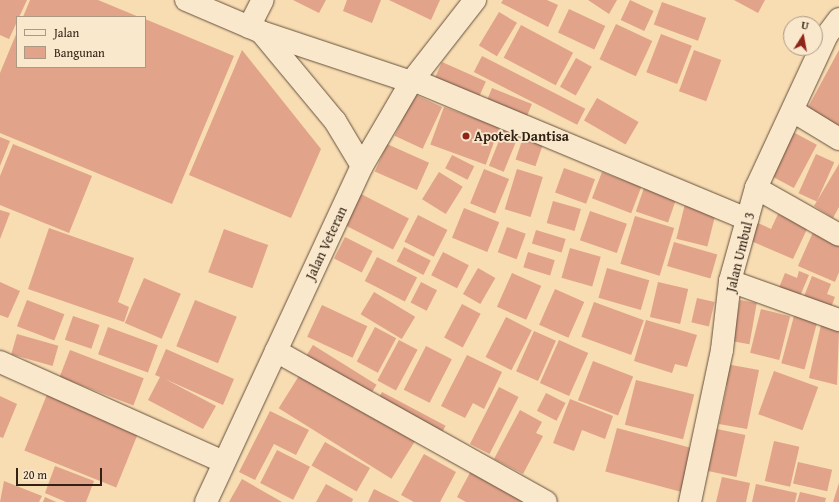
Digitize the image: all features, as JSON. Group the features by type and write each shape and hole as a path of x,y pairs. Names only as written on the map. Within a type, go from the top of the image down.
{"street":[{"path":"186,0 255,30 412,81 748,219"},
{"path":"255,30 263,0"},
{"name":"Jalan Veteran","path":"206,502 362,166 412,81 475,0"},
{"name":"Jalan Umbul 3","path":"690,502 722,350 730,281 756,188 827,35 839,19"},
{"path":"255,30 335,121 362,166"},
{"path":"793,111 839,139"},
{"path":"756,188 839,235"},
{"path":"730,281 839,320"},
{"path":"276,350 546,502"},
{"path":"0,362 224,462"}],"building":[{"path":"0,0 27,0 20,16 16,16 16,24 9,39 0,35"},
{"path":"30,0 98,0 137,16 23,16"},
{"path":"293,0 326,0 319,13"},
{"path":"347,0 381,0 372,23 343,11"},
{"path":"389,0 440,0 431,20"},
{"path":"503,0 547,0 558,5 548,27 501,3"},
{"path":"588,0 617,0 609,14"},
{"path":"630,0 654,11 644,31 621,20"},
{"path":"734,0 765,0 758,13"},
{"path":"662,2 706,18 698,41 654,25"},
{"path":"569,9 605,26 594,49 558,33"},
{"path":"499,12 517,23 497,56 479,45"},
{"path":"146,19 234,56 172,204 0,133 0,73 16,34 16,68 146,68"},
{"path":"616,24 652,41 636,76 600,59"},
{"path":"521,25 573,53 556,85 504,58"},
{"path":"661,34 692,46 677,84 646,72"},
{"path":"242,50 321,149 291,218 189,175"},
{"path":"694,50 721,60 706,101 679,91"},
{"path":"839,50 839,126 807,109"},
{"path":"482,56 585,109 577,125 474,72"},
{"path":"576,58 592,67 576,96 560,87"},
{"path":"442,62 486,82 476,103 432,84"},
{"path":"492,88 532,104 524,123 485,107"},
{"path":"414,94 442,107 423,149 395,136"},
{"path":"597,98 639,122 626,145 584,121"},
{"name":"Apotek Dantisa","path":"444,107 499,127 486,165 430,145"},
{"path":"505,126 520,132 504,172 489,166"},
{"path":"525,132 545,139 535,166 516,159"},
{"path":"793,132 817,145 794,188 770,175"},
{"path":"0,137 10,141 0,166"},
{"path":"13,144 92,176 69,233 0,205 0,176"},
{"path":"387,144 429,163 417,190 375,171"},
{"path":"816,154 834,162 817,201 799,193"},
{"path":"452,155 474,166 467,180 445,168"},
{"path":"839,164 839,207 833,218 814,206"},
{"path":"564,168 595,179 586,204 555,192"},
{"path":"484,169 509,179 495,213 470,203"},
{"path":"517,169 543,177 531,217 505,209"},
{"path":"439,172 463,187 446,214 422,199"},
{"path":"602,172 641,187 631,213 592,198"},
{"path":"645,185 677,196 668,223 636,211"},
{"path":"359,193 409,218 393,250 343,224"},
{"path":"686,200 717,208 707,247 676,239"},
{"path":"553,201 581,209 575,231 547,223"},
{"path":"464,208 499,222 487,252 452,238"},
{"path":"0,210 10,213 0,239"},
{"path":"590,211 627,224 617,253 580,240"},
{"path":"778,214 808,227 793,259 751,241 758,223 771,229"},
{"path":"418,215 447,230 434,257 404,242"},
{"path":"635,216 674,228 660,276 620,264"},
{"path":"507,227 526,234 517,259 498,252"},
{"path":"49,228 134,258 118,302 129,307 124,322 28,289"},
{"path":"224,229 268,245 252,288 208,272"},
{"path":"536,230 566,239 562,252 532,243"},
{"path":"814,230 839,241 839,272 835,282 798,266"},
{"path":"345,237 373,251 362,272 334,258"},
{"path":"674,242 717,254 710,278 667,266"},
{"path":"404,247 431,261 423,275 397,261"},
{"path":"570,248 601,257 592,287 561,278"},
{"path":"443,252 469,265 457,288 431,275"},
{"path":"528,252 555,260 550,275 523,267"},
{"path":"377,257 417,277 405,301 365,281"},
{"path":"478,268 495,278 480,304 463,294"},
{"path":"607,268 649,280 641,310 598,298"},
{"path":"799,271 809,275 797,303 776,295 785,273 797,278"},
{"path":"512,273 541,286 526,320 497,307"},
{"path":"812,276 831,284 827,294 835,297 828,315 801,304"},
{"path":"144,278 181,294 162,339 125,323"},
{"path":"0,282 20,291 8,318 0,315"},
{"path":"421,282 437,290 427,311 411,302"},
{"path":"658,282 688,289 680,324 650,317"},
{"path":"555,289 584,302 568,338 539,325"},
{"path":"374,292 415,317 402,339 361,314"},
{"path":"697,298 715,302 709,326 691,322"},
{"path":"27,300 64,314 54,340 17,326"},
{"path":"195,300 237,317 218,363 176,346"},
{"path":"740,300 757,303 749,344 733,341"},
{"path":"594,302 644,320 631,355 581,337"},
{"path":"462,304 481,314 463,347 444,338"},
{"path":"322,305 367,326 353,358 307,337"},
{"path":"761,309 790,316 779,360 750,353"},
{"path":"73,316 99,325 91,349 65,340"},
{"path":"794,316 817,322 805,370 781,363"},
{"path":"506,317 532,330 511,370 486,357"},
{"path":"646,320 697,335 687,367 675,364 672,373 634,361"},
{"path":"821,325 839,330 837,385 809,378"},
{"path":"108,327 158,345 148,372 98,354"},
{"path":"375,327 396,338 378,373 357,361"},
{"path":"534,331 556,341 538,381 516,371"},
{"path":"17,334 58,346 53,366 11,354"},
{"path":"399,340 418,350 396,390 377,381"},
{"path":"559,340 588,353 569,396 540,383"},
{"path":"313,345 377,385 367,400 303,360"},
{"path":"426,346 452,359 430,403 404,390"},
{"path":"166,349 234,379 223,405 165,379 216,406 203,429 148,400 160,377 155,375"},
{"path":"70,350 144,378 133,405 60,377"},
{"path":"467,355 502,372 484,409 473,403 465,418 441,406"},
{"path":"593,361 633,376 618,416 578,400"},
{"path":"726,364 759,370 747,429 719,424 727,385 721,384"},
{"path":"302,371 415,441 391,479 279,408"},
{"path":"774,371 818,387 802,430 758,414"},
{"path":"636,380 694,395 683,439 625,425"},
{"path":"499,387 519,397 490,454 470,444"},
{"path":"48,392 140,429 116,487 24,450"},
{"path":"382,392 446,426 441,435 377,401"},
{"path":"546,393 566,403 557,421 537,411"},
{"path":"0,396 17,404 3,438 0,437"},
{"path":"570,399 613,416 605,439 582,430 574,451 553,443"},
{"path":"520,410 542,422 536,433 543,436 523,474 494,459"},
{"path":"270,411 309,430 296,455 274,444 255,480 239,472"},
{"path":"617,428 693,448 682,492 605,471"},
{"path":"717,429 745,435 736,477 708,471"},
{"path":"774,441 799,447 790,487 765,481"},
{"path":"325,442 370,468 357,491 312,465"},
{"path":"277,450 310,467 293,500 260,483"},
{"path":"424,454 456,472 440,502 414,502 401,495"},
{"path":"798,462 832,470 827,491 793,483"},
{"path":"55,466 94,481 86,502 66,502 45,493"},
{"path":"473,467 539,502 466,502 457,497"},
{"path":"722,477 750,483 746,502 716,502"},
{"path":"242,479 282,502 229,502"},
{"path":"4,481 42,496 39,502 0,502"},
{"path":"839,483 839,502 833,502"},
{"path":"326,484 353,499 352,502 316,502"},
{"path":"756,484 797,493 795,502 752,502"},
{"path":"374,489 400,502 368,502"},
{"path":"800,492 826,498 825,502 797,502"},
{"path":"45,497 56,502 43,502"}],"place":[{"name":"Apotek Dantisa","path":"466,136"}]}
